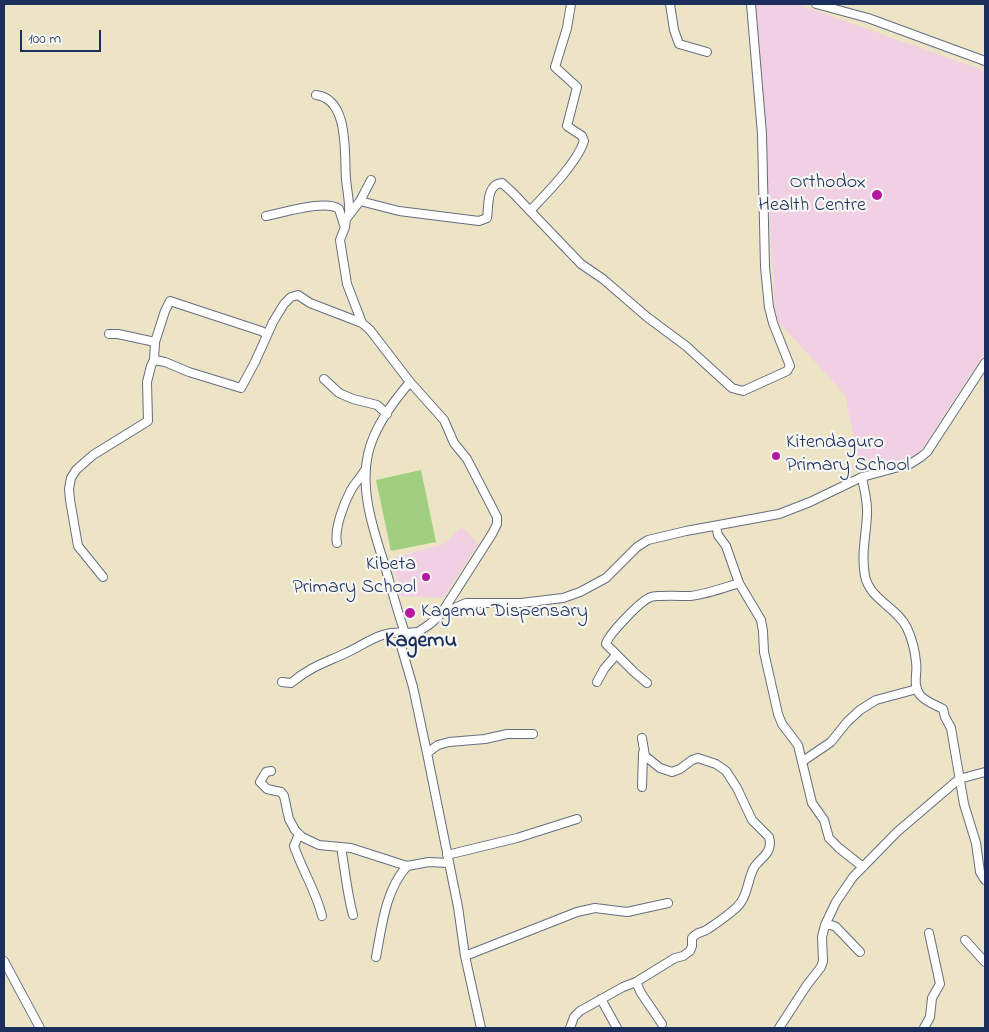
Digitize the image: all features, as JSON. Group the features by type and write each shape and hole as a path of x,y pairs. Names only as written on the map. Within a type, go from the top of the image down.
{"street":[{"path":"530,211 561,177 584,141 582,136 567,126 577,86 555,67 572,4"},
{"path":"670,4 674,30 679,44 707,52"},
{"path":"360,201 399,211 479,221 487,218 491,190 500,183 506,186 581,264 686,346 732,388 743,391 763,383 789,369 790,366 773,323 769,307 765,267 762,134 751,4"},
{"path":"816,4 868,18 985,61"},
{"path":"316,94 325,97 329,101 342,124 345,139 346,179 350,204 349,214"},
{"path":"362,323 347,284 340,240 346,219 360,201 371,180"},
{"path":"266,216 331,205 339,209 345,227"},
{"path":"154,360 241,388 284,304 296,295 301,296 310,303 362,323 370,330 410,382 444,420 454,443 467,459 498,517 492,534 441,614 430,624 418,632 397,632 370,640 349,652 310,668 291,683 282,682"},
{"path":"102,577 78,546 70,500 70,482 75,471 86,460 148,421 147,382 154,360 155,342 170,301 267,334"},
{"path":"110,334 155,342"},
{"path":"441,614 466,603 521,603 563,598 587,589 606,578 637,547 648,540 779,514 810,502 862,477 910,464 927,452 985,363"},
{"path":"324,379 339,393 353,399 377,404 387,414"},
{"path":"410,382 401,392 373,438 366,469 366,488 371,516 405,633 401,646 413,687 428,753 447,859 458,907 465,956 481,1028"},
{"path":"337,543 336,533 347,500 351,490 366,469"},
{"path":"862,477 867,505 863,556 866,583 874,594 904,622 912,639 916,662 915,682 917,689 928,701 943,709 944,717 951,728 964,804 976,844 980,872 985,880"},
{"path":"716,526 718,535 726,546 739,583 761,620 764,652 778,714 782,724 795,739 803,761 812,803 824,820 829,838 863,867"},
{"path":"647,683 607,645 606,641 620,625 650,598 700,594 739,583"},
{"path":"597,682 607,664 616,655"},
{"path":"803,761 824,747 860,710 876,700 917,689"},
{"path":"428,753 438,744 448,742 507,734 533,734"},
{"path":"642,738 642,787"},
{"path":"570,1028 574,1018 580,1011 690,951 692,938 697,932 706,930 736,908 747,891 756,866 768,854 770,841 766,832 752,820 737,788 723,769 716,764 698,758 676,771 668,771 652,762 645,756 643,751"},
{"path":"271,771 266,772 260,782 267,789 281,792 284,796 289,819 299,834 319,845 351,848 407,866 447,859 576,819"},
{"path":"779,1028 821,967 823,961 822,937 825,925 843,891 897,832 959,779 985,772"},
{"path":"299,834 294,846 303,871 316,895 322,916"},
{"path":"341,847 348,899 353,915"},
{"path":"376,957 391,891 398,876 407,866"},
{"path":"465,956 577,912 595,908 627,912 668,903"},
{"path":"825,925 836,927 860,952"},
{"path":"924,1028 930,1017 932,998 940,984 929,933"},
{"path":"965,940 985,962"},
{"path":"4,961 40,1028"},
{"path":"636,982 641,993 662,1024"},
{"path":"601,999 617,1028"}],"shaded area":[{"name":"Orthodox Health Centre","path":"756,4 797,4 985,71 985,352 924,446 917,454 905,459 861,471 845,395 776,319"},
{"name":"Kibeta Primary School","path":"462,527 478,544 443,598 400,596 393,558 443,544"}],"green space":[{"path":"421,470 436,542 391,551 376,480"}],"place":[{"name":"Orthodox Health Centre","path":"877,195"},
{"name":"Kitendaguro Primary School","path":"776,456"},
{"name":"Kibeta Primary School","path":"426,577"},
{"name":"Kagemu Dispensary","path":"410,613"}],"district":[{"name":"Kagemu","path":"421,642"}]}
